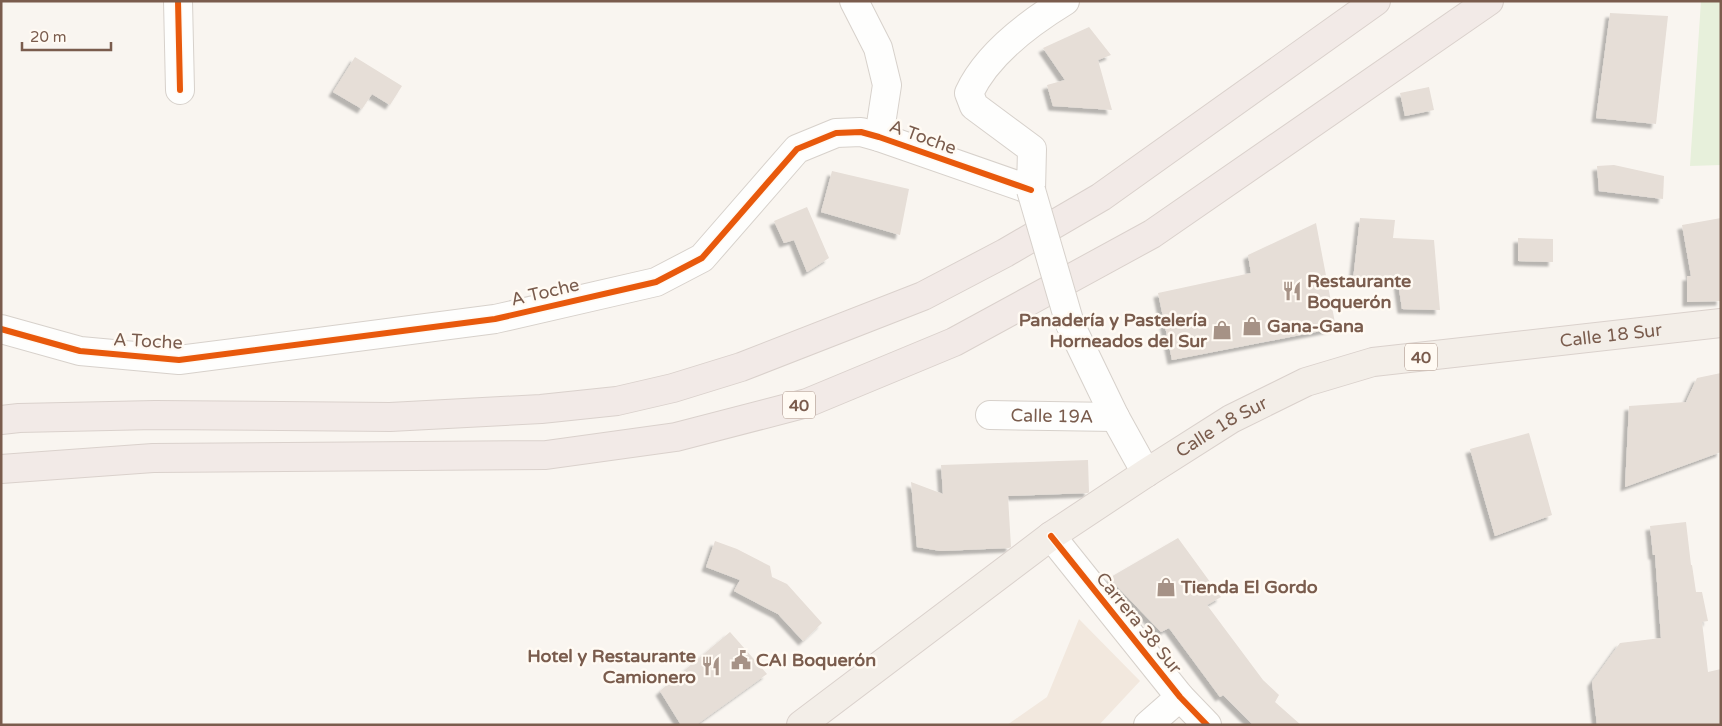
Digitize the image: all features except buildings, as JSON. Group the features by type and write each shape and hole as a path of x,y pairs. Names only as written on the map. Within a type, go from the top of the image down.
{"highway":[{"path":"1,420 20,418 156,416 390,417 541,409 617,401 673,388 742,367 923,296 1005,253 1101,197 1376,1"},
{"name":"40","path":"1,469 153,458 546,455 676,437 807,403 954,342 1152,234 1490,1"}],"main road":[{"name":"Calle 18 Sur","path":"801,725 1051,536 1231,419 1306,382 1373,362 1721,323"}],"street":[{"path":"178,1 180,90"},
{"path":"854,1 878,48 887,85 880,137"},
{"path":"1065,1 1009,41 975,80 969,93 974,106 1032,149 1031,190 1070,324 1114,417 1146,473"},
{"name":"A Toche","path":"1,328 80,352 179,360 495,319 656,282 702,258 797,149 836,133 861,132 880,137 1031,190"},
{"name":"Calle 19A","path":"990,415 1114,417"},
{"name":"Carrera 38 Sur","path":"1051,536 1180,697 1207,725"},
{"path":"1148,725 1180,697"}],"shaded area":[{"path":"1079,619 1140,681 1099,725 1007,725 1047,697"}],"green space":[{"path":"1701,1 1721,1 1721,165 1690,166"}],"cycle path":[{"path":"178,1 180,90"},
{"path":"1,329 80,351 179,360 495,319 656,282 702,258 797,149 836,133 861,132 879,137 1031,190"},
{"path":"1051,536 1180,697 1207,725"}],"place":[{"name":"Restaurante Boquerón","path":"1292,291"},
{"name":"Gana-Gana","path":"1252,326"},
{"name":"Panadería y Pastelería Horneados del Sur","path":"1222,330"},
{"name":"Tienda El Gordo","path":"1166,587"},
{"name":"CAI Boquerón","path":"741,660"},
{"name":"Hotel y Restaurante Camionero","path":"711,666"}]}
